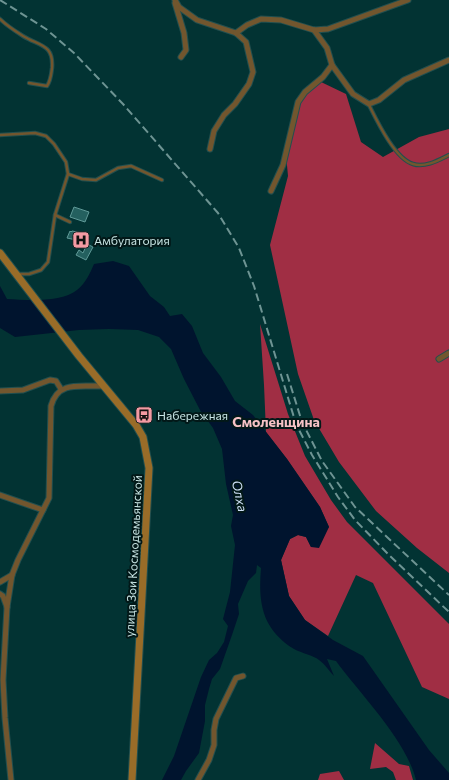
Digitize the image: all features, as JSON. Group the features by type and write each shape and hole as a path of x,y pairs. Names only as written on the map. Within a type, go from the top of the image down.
{"main road":[{"name":"улица Зои Космодемьянской","path":"0,253 79,356 136,425 144,437 149,468 132,780"}],"street":[{"path":"174,0 179,7 197,20 236,33 246,42 253,72 249,84 235,104 224,115 214,131 210,149"},
{"path":"174,0 184,33 186,50 182,57"},
{"path":"236,33 247,25 261,19 281,20 314,30 328,29 408,0"},
{"path":"314,30 327,48 332,65 353,94 369,104 379,100 404,80 449,60"},
{"path":"271,191 283,165 298,102 305,92 323,77 332,65"},
{"path":"439,359 449,353"},
{"path":"0,392 23,390 50,380 56,382 61,389"},
{"path":"11,780 5,718 4,680 7,607 12,575 48,498 51,406 53,398 61,389 67,387 104,386"},
{"path":"0,495 43,510"},
{"path":"0,582 12,575"},
{"path":"0,594 3,596 7,607"},
{"path":"198,780 209,760 214,745 216,719 236,678 243,676"}],"lane":[{"path":"0,19 24,37 43,45 49,51 52,61 50,80 47,86 29,83"},
{"path":"369,104 395,150 405,161 414,165 423,164 438,161 449,155"},
{"path":"0,135 35,133 46,136 54,144 66,162 68,174 55,215 48,262 41,270 18,277"},
{"path":"68,174 82,179 96,180 118,168 131,166 162,180"},
{"path":"55,215 70,222"}],"shaded area":[{"path":"321,82 346,94 361,142 383,157 419,137 449,129 449,573 417,548 376,511 339,462 314,420 298,374 270,245 288,176 285,144 302,95"},
{"path":"260,324 288,414 305,456 331,500 347,522 449,624 449,699 422,687 373,583 356,575 328,636 305,620 289,596 281,560 290,539 298,535 306,537 311,547 329,527 320,507 287,459 266,432"},
{"path":"375,743 399,764 409,766 413,780 396,780 393,772 386,767 370,769"},
{"path":"339,771 344,780 318,780 320,774"}],"water":[{"name":"Олха","path":"113,261 129,266 150,296 164,307 170,316 182,314 192,326 203,353 221,377 235,401 253,415 287,459 320,507 329,527 319,548 311,547 306,537 298,535 290,539 281,560 289,596 305,620 333,640 363,656 429,750 449,773 449,780 416,780 403,749 393,734 336,661 327,659 334,676 323,663 294,649 275,633 264,614 260,593 261,568 257,565 256,573 248,581 238,604 239,614 220,669 212,679 205,705 205,721 199,753 181,780 162,780 174,756 201,677 209,660 217,653 224,642 228,626 223,619 230,592 235,545 231,526 233,515 226,484 222,449 213,428 200,410 184,379 171,349 159,337 138,330 109,329 79,330 15,337 0,328 0,286 7,299 53,299 70,294 77,290 87,278 94,264"}],"building":[{"path":"74,207 89,212 85,222 70,217"},
{"path":"70,231 87,234 85,242 67,238"},
{"path":"87,244 93,247 86,260 76,255 79,250 83,253"}],"railway":[{"path":"0,0 46,29 74,53 123,104 218,213 239,248 254,286 296,424 312,455 338,497 355,520 390,556 449,612"},
{"path":"287,374 302,422 322,461 355,507 449,595"}],"place":[{"name":"Амбулатория","path":"81,240"},
{"name":"Набережная","path":"144,415"}],"district":[{"name":"Смоленщина","path":"276,421"}]}
